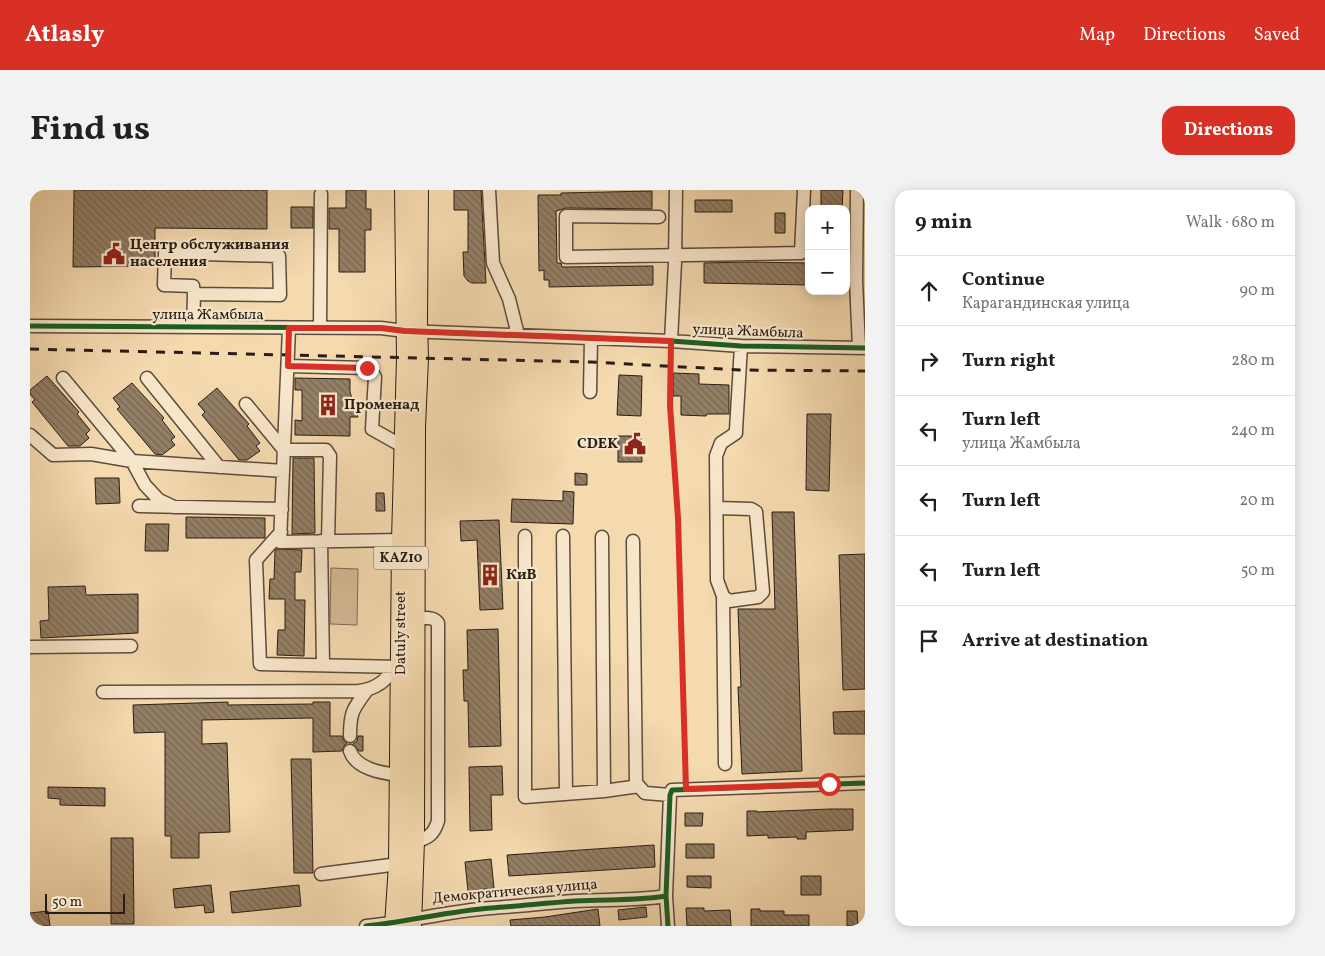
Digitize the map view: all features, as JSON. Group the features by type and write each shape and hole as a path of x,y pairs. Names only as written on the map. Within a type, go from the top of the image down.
{"highway":[{"name":"Datuly street","path":"394,925 406,863 415,840 416,618 412,332 404,190"},
{"name":"Datuly street","path":"412,923 398,775 397,667 406,358 412,332 419,190"}],"street":[{"path":"489,190 492,264 509,299 518,335"},
{"path":"671,341 676,190"},
{"path":"659,217 566,216 566,257 805,253 804,190"},
{"path":"857,190 851,254 860,280 862,348"},
{"path":"320,328 321,194"},
{"path":"193,327 194,294 192,286 164,285 164,253 279,256 280,295 194,294"},
{"name":"улица Жамбыла","path":"30,326 381,328 412,332 671,341 741,346 862,348"},
{"path":"289,328 280,542 401,540"},
{"path":"590,338 590,392"},
{"path":"725,764 723,596 718,580 716,456 721,443 736,433 741,346"},
{"path":"288,366 367,368 374,377 372,429 404,447"},
{"path":"63,378 132,460 144,485 159,500 174,507"},
{"path":"147,378 219,467"},
{"path":"246,404 284,450"},
{"path":"30,435 53,455 91,454 132,460 283,470"},
{"path":"284,450 326,450 330,456 325,541 322,665"},
{"path":"139,506 282,509"},
{"path":"717,508 751,509 756,512 763,592 758,598 729,601 723,596"},
{"path":"280,532 256,560 260,664 397,667"},
{"path":"525,536 526,797 604,791 639,786"},
{"path":"563,536 566,794"},
{"path":"602,537 604,791"},
{"path":"633,541 636,783 645,793 671,793 686,789 865,783"},
{"path":"415,840 429,837 438,821 440,710 438,623 431,618 416,618"},
{"path":"30,648 131,646"},
{"path":"103,692 367,690 384,682 397,667"},
{"path":"350,736 350,720 354,708 367,690"},
{"path":"350,751 352,758 369,768 382,773 398,775"},
{"path":"668,926 666,896 671,793"},
{"path":"322,874 406,863"},
{"name":"Демократическая улица","path":"366,926 412,923 453,912 492,908 666,896"}],"path":[{"path":"671,341 670,405 678,518 686,789"}],"shaded area":[{"path":"331,568 358,569 357,625 330,624"}],"building":[{"path":"74,190 267,190 267,229 155,228 155,266 73,267"},
{"path":"346,190 366,190 366,209 371,209 371,230 365,230 365,272 339,272 339,229 329,229 329,208 346,208"},
{"path":"454,190 481,190 486,283 472,283 464,276 463,252 468,252 468,210 454,210"},
{"path":"821,190 843,190 842,205 821,205"},
{"path":"652,191 652,209 566,208 556,211 557,263 561,263 562,267 653,266 653,285 549,287 549,280 544,280 544,270 539,271 538,195"},
{"path":"695,200 732,200 732,212 695,212"},
{"path":"291,207 313,207 313,228 291,228"},
{"path":"775,213 785,213 785,233 775,233"},
{"path":"704,263 805,263 805,285 704,283"},
{"path":"673,373 699,374 699,384 729,385 729,414 707,414 706,416 681,415 681,396 673,396"},
{"path":"619,375 642,376 641,416 617,415"},
{"path":"47,376 79,412 77,414 90,430 86,434 89,438 80,446 68,446 32,402 35,400 30,394 30,390"},
{"name":"Променад","path":"295,378 350,379 350,392 358,417 350,417 350,436 295,435 295,420 302,421 302,390 295,390"},
{"path":"132,383 164,418 162,420 175,437 171,440 175,445 162,455 155,454 117,409 120,407 113,398"},
{"path":"217,388 249,424 247,426 260,443 256,446 260,451 247,460 239,460 202,415 205,412 198,404"},
{"path":"807,414 831,414 829,491 806,490"},
{"path":"618,436 641,436 642,462 618,462"},
{"path":"293,458 314,458 315,533 292,534"},
{"path":"575,473 587,474 587,485 575,485"},
{"path":"95,478 119,478 120,503 96,504"},
{"path":"563,491 574,492 573,524 511,522 512,499 563,501"},
{"path":"376,493 384,493 385,511 376,511"},
{"path":"772,512 794,512 802,771 742,774 738,687 741,687 738,609 775,609"},
{"path":"186,517 265,518 265,538 186,538"},
{"name":"КиВ","path":"499,520 503,609 480,610 477,540 461,541 460,521"},
{"path":"146,524 169,524 168,551 145,551"},
{"path":"276,549 302,550 301,572 295,572 295,600 305,600 304,656 277,655 278,630 285,630 285,599 269,599 270,579 274,579"},
{"path":"865,554 865,689 843,690 839,555"},
{"path":"85,586 86,595 138,594 138,633 41,638 40,621 49,620 48,587"},
{"path":"498,629 501,746 469,747 468,701 464,701 463,670 468,670 467,630"},
{"path":"228,702 228,705 330,702 330,736 342,736 343,740 347,743 342,751 313,752 313,718 202,720 202,744 227,743 230,832 199,833 199,858 171,858 171,836 165,836 165,732 134,733 133,705"},
{"path":"865,711 865,734 834,734 833,712"},
{"path":"358,736 363,736 363,751 359,751 353,744 357,741"},
{"path":"291,759 311,759 313,873 294,873"},
{"path":"502,766 503,795 491,795 492,830 470,831 469,767"},
{"path":"48,787 105,788 105,806 60,805 60,799 48,798"},
{"path":"853,809 853,830 806,832 806,839 797,839 797,837 768,838 768,835 747,836 747,811"},
{"path":"685,813 703,813 702,826 685,826"},
{"path":"111,838 133,838 134,924 111,924"},
{"path":"686,844 714,844 714,858 686,858"},
{"path":"654,845 655,867 509,876 507,855"},
{"path":"491,859 494,888 468,891 465,862"},
{"path":"687,876 711,876 711,888 687,887"},
{"path":"801,876 821,876 821,895 801,895"},
{"path":"211,885 214,912 205,913 204,905 175,908 173,889"},
{"path":"299,885 301,906 232,913 230,892"},
{"path":"646,907 647,917 619,920 618,910"},
{"path":"686,908 704,908 704,911 730,910 731,926 687,926"},
{"path":"598,909 600,926 511,926 510,920 545,917"},
{"path":"751,909 784,911 784,915 809,915 809,926 751,926"},
{"path":"48,911 50,926 30,926 30,913"},
{"path":"847,911 857,911 858,926 847,926"}],"railway":[{"path":"30,349 591,362 740,370 865,371"}],"cycle path":[{"path":"30,326 381,328 405,331 671,341 741,346 865,348"},
{"path":"668,926 666,896 670,795 672,790 865,783"},
{"path":"366,926 475,909 666,896"}],"place":[{"name":"Центр обслуживания наcеления","path":"114,254"},
{"name":"Променад","path":"328,405"},
{"name":"CDEK","path":"635,444"},
{"name":"КиВ","path":"490,575"}],"route":[{"path":"367,368 288,366 289,328 381,328 405,331 671,341 670,405 678,518 686,789 829,784"}]}
